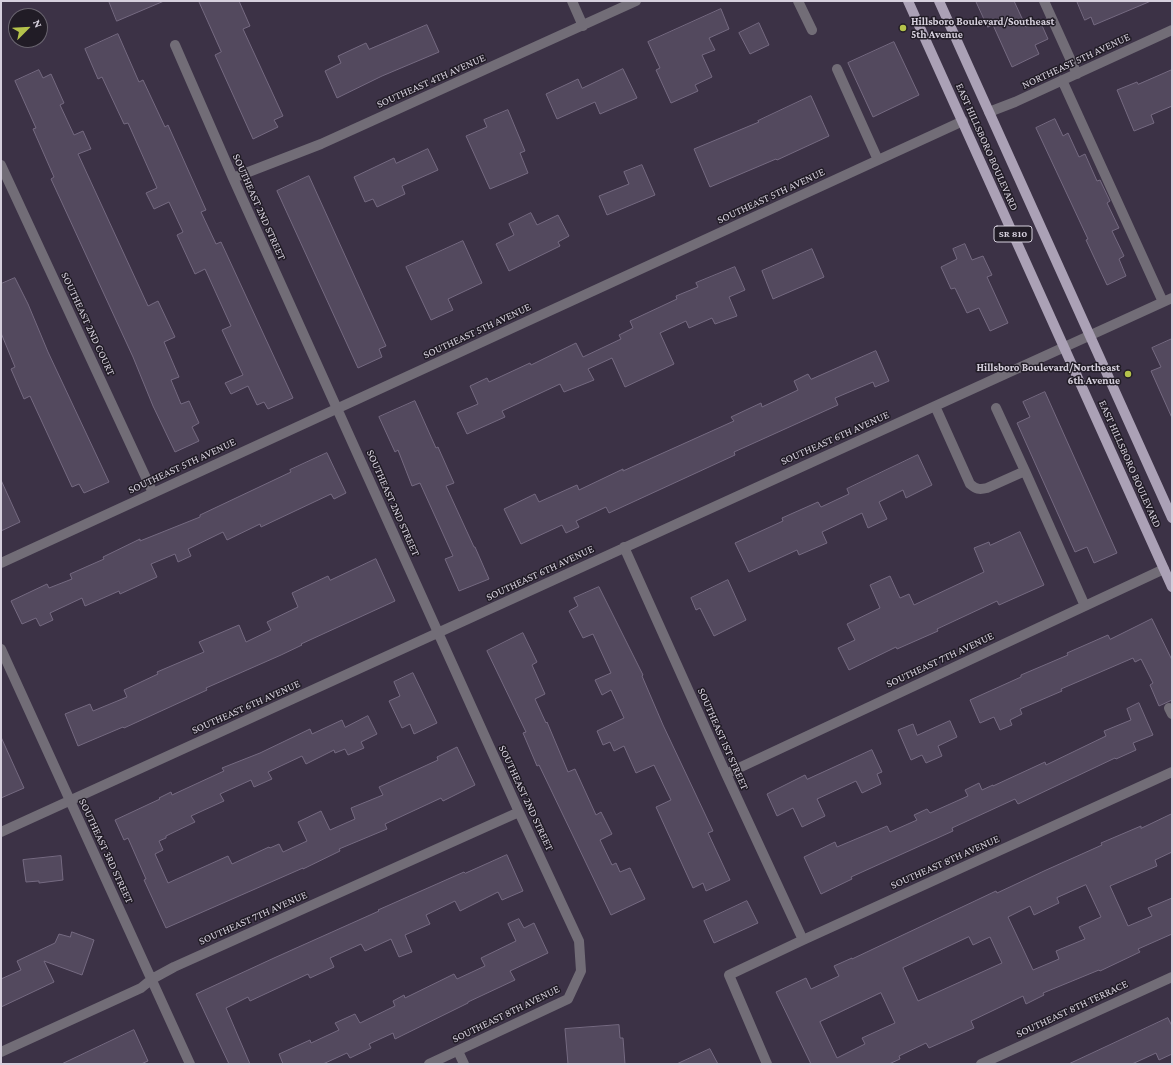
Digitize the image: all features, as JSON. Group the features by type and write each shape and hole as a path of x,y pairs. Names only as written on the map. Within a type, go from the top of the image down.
{"main road":[{"name":"EAST HILLSBORO BOULEVARD","path":"908,1 1172,587"},
{"name":"EAST HILLSBORO BOULEVARD","path":"939,1 1172,518"}],"street":[{"path":"572,1 583,26"},
{"name":"SOUTHEAST 4TH AVENUE","path":"233,178 321,144 636,1"},
{"path":"798,1 812,30"},
{"path":"1044,1 1077,74"},
{"name":"NORTHEAST 5TH AVENUE","path":"989,112 1015,102 1172,30"},
{"name":"SOUTHEAST 2ND STREET","path":"175,45 233,178 438,633 579,941 581,971"},
{"path":"837,69 878,160"},
{"path":"1062,80 1167,300"},
{"name":"SOUTHEAST 5TH AVENUE","path":"1,563 962,121"},
{"name":"SOUTHEAST 2ND COURT","path":"1,164 153,493"},
{"name":"SOUTHEAST 6TH AVENUE","path":"1,832 1167,300"},
{"path":"935,406 970,484 976,489 987,488 1025,471"},
{"path":"996,408 1085,606"},
{"name":"SOUTHEAST 1ST STREET","path":"624,547 726,774 803,940"},
{"name":"SOUTHEAST 7TH AVENUE","path":"726,774 1164,569"},
{"name":"SOUTHEAST 3RD STREET","path":"1,649 190,1064"},
{"name":"SOUTHEAST 8TH AVENUE","path":"767,1064 729,975 1172,772"},
{"name":"SOUTHEAST 7TH AVENUE","path":"1,1052 141,988 152,979 174,967 519,812"},
{"name":"SOUTHEAST 8TH AVENUE","path":"429,1064 568,999 581,971"},
{"name":"SOUTHEAST 8TH TERRACE","path":"981,1064 1172,977"},
{"path":"458,1051 464,1064"}],"building":[{"path":"109,1 164,1 117,21"},
{"path":"199,1 239,1 250,26 243,29 283,116 274,120 278,127 253,139 215,55 221,52"},
{"path":"976,1 1014,1 1026,27 1040,21 1048,39 1035,45 1039,54 1012,67 993,25 988,27"},
{"path":"1077,1 1151,1 1094,25 1091,17 1085,20"},
{"path":"721,9 729,29 709,38 715,50 702,55 712,77 695,85 698,91 671,103 656,70 660,68 648,42"},
{"path":"759,23 769,45 750,54 739,33"},
{"path":"427,25 439,52 382,76 337,98 325,71 341,63 338,56 366,43 369,49"},
{"path":"118,34 139,82 143,80 165,127 168,125 206,210 201,212 216,244 221,242 293,398 268,409 264,402 257,405 248,386 231,394 225,383 243,375 222,330 231,326 205,269 195,274 177,235 183,232 169,202 154,209 146,193 157,188 128,123 124,124 102,77 98,79 85,49"},
{"path":"894,42 919,95 873,117 848,63"},
{"path":"623,69 637,98 600,114 595,102 557,119 546,94 578,79 582,88"},
{"path":"39,70 43,78 51,74 64,103 60,105 74,135 83,131 91,149 78,154 148,306 158,301 175,337 164,342 179,377 171,380 181,404 189,401 199,423 192,427 199,441 175,452 51,179 54,177 33,129 36,128 15,81"},
{"path":"1172,70 1172,106 1151,115 1154,123 1134,131 1117,90 1137,82 1138,84"},
{"path":"811,96 829,136 777,160 776,159 710,187 694,149 759,122 758,121"},
{"path":"508,110 525,151 520,153 528,173 490,189 466,136 487,127 484,120"},
{"path":"1055,119 1063,136 1068,133 1079,157 1085,154 1097,181 1100,180 1110,201 1107,203 1119,228 1112,231 1124,256 1119,259 1126,276 1107,285 1086,240 1088,239 1036,128"},
{"path":"428,149 438,170 402,186 405,194 377,207 373,199 365,202 354,177 394,158 396,163"},
{"path":"642,165 655,195 607,215 599,196 629,184 624,172"},
{"path":"309,176 386,346 379,349 382,357 358,368 277,191"},
{"path":"531,213 537,225 558,215 569,236 558,242 560,246 509,271 496,244 514,235 509,224"},
{"path":"463,241 482,283 448,299 453,310 431,320 406,267"},
{"path":"965,244 972,260 983,256 992,275 987,277 1008,323 990,331 979,308 967,313 955,288 951,289 941,267 957,259 953,249"},
{"path":"812,249 824,277 773,299 762,271"},
{"path":"735,267 745,290 729,297 737,316 715,324 712,318 689,328 686,321 660,333 674,364 625,387 612,358 588,369 594,380 564,392 560,384 502,411 505,417 467,434 457,413 478,404 470,386 487,378 489,382 530,363 531,365 576,343 583,357 621,339 619,335 633,328 630,321 677,299 676,296 698,287 696,283"},
{"path":"15,278 109,482 84,493 79,484 72,487 30,396 24,399 11,369 15,367 1,333 1,284"},
{"path":"1172,339 1172,418 1151,371 1161,367 1152,348"},
{"path":"876,351 889,381 875,387 873,382 835,398 838,405 734,452 735,455 609,513 606,507 576,521 579,527 566,533 562,525 521,544 504,509 535,494 539,502 577,485 579,490 623,469 623,471 734,421 731,417 761,403 762,407 798,390 794,381 808,374 811,379"},
{"path":"1045,392 1117,553 1094,563 1087,547 1075,552 1017,423 1030,417 1023,402"},
{"path":"415,401 436,448 438,447 454,483 446,486 489,579 459,591 445,559 453,556 420,483 412,486 398,450 395,452 379,417"},
{"path":"327,453 346,493 334,499 331,494 261,527 260,524 227,540 223,532 188,549 191,556 178,562 175,554 151,564 157,577 120,594 119,591 85,606 82,598 50,613 53,620 40,626 36,618 22,624 11,601 47,584 49,588 72,579 70,574 104,559 103,557 140,539 140,541 200,517 200,515 291,472 290,470"},
{"path":"918,455 932,485 906,498 903,490 879,502 887,519 868,528 862,513 822,532 827,543 799,555 797,550 749,572 735,543 783,521 782,518 818,502 821,507 849,494 847,489"},
{"path":"1,480 20,522 1,531"},
{"path":"1020,532 1044,585 999,605 997,601 937,629 938,631 897,649 896,647 849,670 838,648 855,640 847,624 880,608 870,585 890,576 900,598 909,594 914,605 984,572 974,548 989,542 990,545"},
{"path":"376,559 395,601 301,644 302,645 281,655 206,688 207,690 124,728 123,727 78,746 65,714 90,704 93,711 127,697 124,690 158,674 157,672 204,652 199,642 239,625 246,642 271,630 267,622 298,607 292,593 328,576 330,580"},
{"path":"728,580 746,620 714,636 700,608 696,610 691,598"},
{"path":"599,587 643,675 642,676 663,725 713,831 708,833 730,880 706,891 703,883 693,888 656,807 671,800 654,765 636,773 624,746 614,751 610,742 603,745 597,731 624,718 611,690 602,695 595,680 611,673 593,634 583,638 569,611 578,606 574,598"},
{"path":"1152,619 1172,660 1172,700 1159,706 1150,685 1153,683 1141,659 1135,662 1133,658 1061,689 1062,691 1020,709 1022,714 1010,720 1012,725 1000,730 994,717 980,723 970,700 1021,677 1021,675 1068,655 1067,653 1108,635 1110,639"},
{"path":"523,633 537,662 532,665 545,694 535,699 546,723 547,722 568,772 575,769 596,815 601,812 612,834 600,840 612,865 616,863 620,872 630,868 645,899 611,915 539,765 537,766 523,733 526,732 487,651"},
{"path":"413,673 437,723 414,734 410,724 402,728 389,701 400,696 394,682"},
{"path":"1139,703 1153,735 1133,743 1136,750 1116,759 1115,758 1018,804 1015,799 952,828 953,831 851,877 852,879 821,894 804,857 835,842 837,847 887,826 890,832 917,820 914,815 927,809 930,813 968,796 965,790 979,783 982,790 1045,762 1046,765 1106,736 1104,731 1131,720 1127,709"},
{"path":"368,716 377,734 361,742 364,748 348,755 345,749 335,753 334,750 306,764 302,756 268,772 272,779 254,787 251,780 220,794 224,801 191,816 195,822 159,841 163,850 155,854 168,883 228,856 232,864 269,847 270,848 279,844 283,852 307,841 298,822 321,811 330,830 355,819 351,808 383,795 379,787 438,760 437,757 457,747 475,785 443,801 441,798 385,824 387,829 339,849 340,851 303,869 166,928 144,880 146,879 128,838 124,840 115,820 160,799 159,798 171,792 172,795 224,771 222,768 260,753 310,729 312,734 342,720 345,727"},
{"path":"950,721 957,737 938,746 942,756 926,763 922,755 911,760 898,730 913,724 917,735"},
{"path":"1,737 24,788 1,798"},
{"path":"872,750 882,772 877,774 881,784 862,793 856,781 817,799 825,816 802,827 793,808 777,816 767,794 805,775 807,779"},
{"path":"1172,814 1172,852 1155,860 1157,866 1110,886 1128,926 1152,916 1148,908 1172,898 1172,934 1138,949 1140,952 1100,971 1099,970 1043,993 1044,995 1026,1004 1023,996 971,1021 974,1028 929,1048 926,1043 899,1056 900,1059 889,1064 811,1064 776,992 806,978 811,989 839,976 834,966 852,959 996,891 997,893 1102,845 1101,843 1141,826 1141,828","holes":["1086,885 1101,917 1079,927 1085,939 1056,951 1059,959 1033,970 1008,917 1030,906 1034,915 1059,903 1057,898","969,937 973,945 990,937 1002,963 918,1001 903,968","881,993 895,1023 862,1038 865,1044 837,1058 820,1022"]},
{"path":"507,855 523,891 502,900 498,892 460,911 455,901 426,915 430,924 405,935 412,952 399,957 391,939 365,951 361,944 330,958 334,967 310,978 308,974 250,1001 248,997 226,1008 250,1064 229,1064 196,994 379,911 378,910 464,872 465,873"},
{"path":"61,856 63,880 39,883 39,881 26,882 23,860"},
{"path":"747,901 758,923 714,943 704,921"},
{"path":"519,919 524,928 534,923 548,953 510,971 515,980 395,1039 393,1033 369,1044 371,1048 350,1058 347,1053 323,1064 283,1064 279,1054 310,1040 311,1043 339,1030 335,1023 355,1014 360,1023 395,1006 393,1001 404,995 405,998 454,974 457,979 485,966 481,958 516,941 508,924"},
{"path":"72,932 94,940 82,975 44,961 54,982 1,1007 1,979 21,970 17,961 55,943 59,934 70,937"},
{"path":"1168,1018 1172,1026 1172,1054 1159,1060 1156,1053 1132,1064 1069,1064"},
{"path":"619,1025 620,1038 623,1038 625,1064 568,1064 565,1029"},
{"path":"134,1030 148,1061 141,1064 62,1064"},
{"path":"710,1049 718,1064 677,1064"}],"place":[{"name":"Hillsboro Boulevard/Southeast 5th Avenue","path":"903,28"},
{"name":"Hillsboro Boulevard/Northeast 6th Avenue","path":"1128,374"}]}
